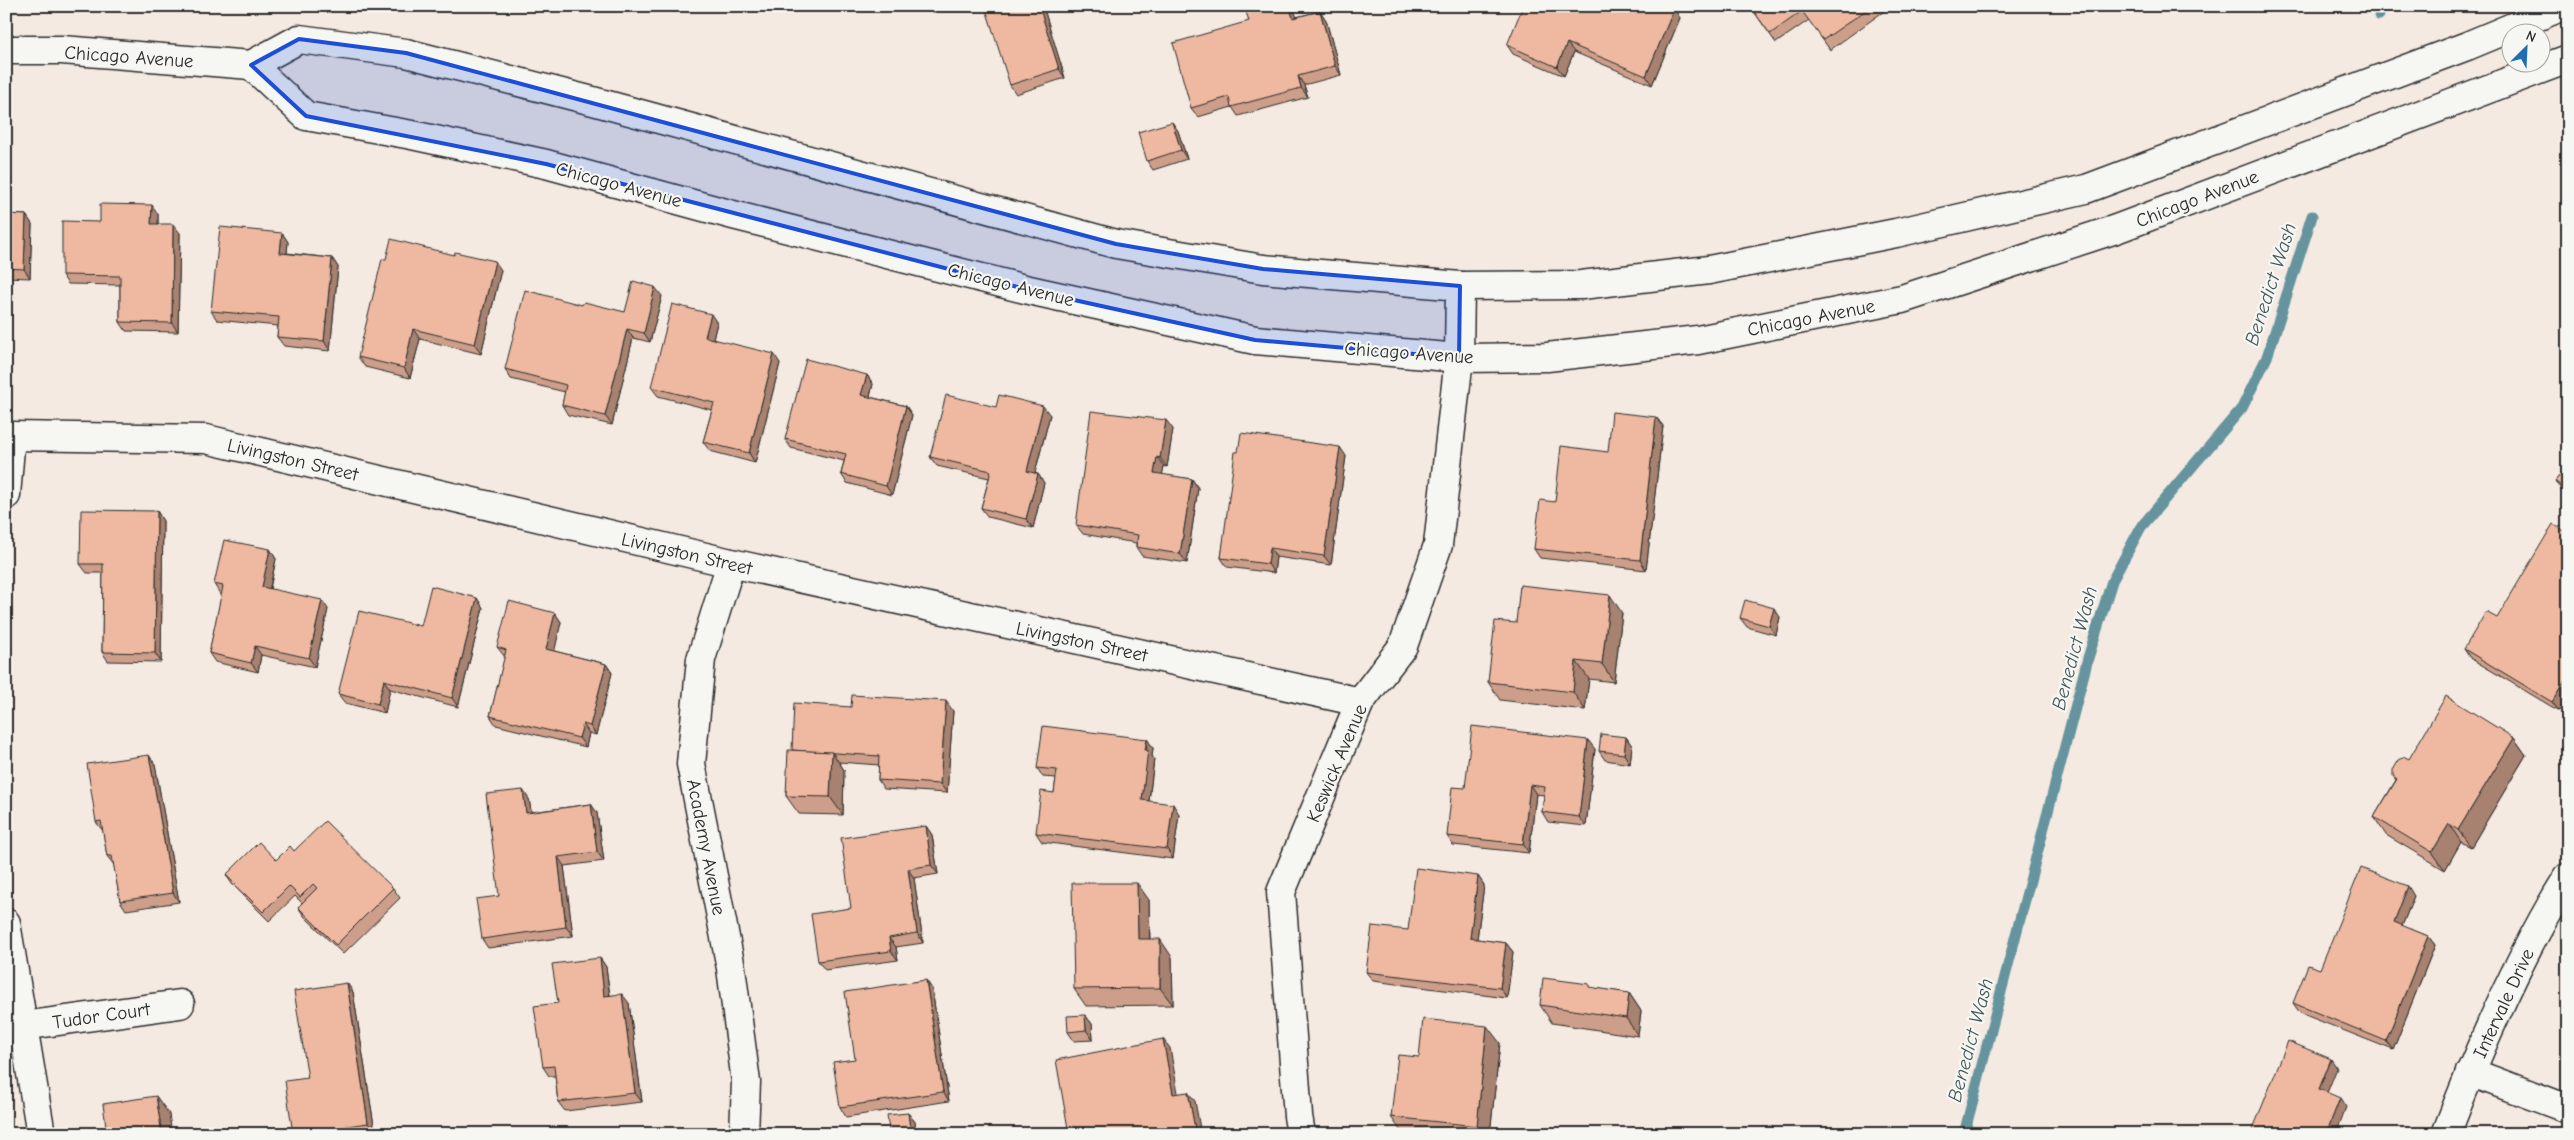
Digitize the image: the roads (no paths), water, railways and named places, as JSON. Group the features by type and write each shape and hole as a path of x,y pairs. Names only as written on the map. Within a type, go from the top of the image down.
{"main road":[{"path":"251,65 299,39 406,53 593,101 1116,244 1263,269 1460,286 1581,285 1709,270 1896,233 2086,189 2467,46 2563,6"},
{"name":"Chicago Avenue","path":"6,50 62,50 251,65 306,116 412,135 546,164 733,215 1020,288 1255,340 1459,358 1548,357 1698,340 1902,299 2116,229 2568,59"},
{"name":"Keswick Avenue","path":"1301,1134 1298,1116 1282,892 1360,702 1403,646 1438,545 1459,358 1460,286"},
{"name":"Livingston Street","path":"6,495 11,436 206,439 731,563 1360,702"},
{"name":"Academy Avenue","path":"731,563 701,659 691,764 731,968 746,1082 744,1134"},
{"name":"Intervale Drive","path":"2446,1134 2470,1072 2546,911 2568,877"},
{"path":"6,923 41,1134"},
{"name":"Tudor Court","path":"23,1026 180,1004"},
{"path":"2470,1072 2568,1108"}],"waterway":[{"path":"2379,15 2382,6"},
{"name":"Benedict Wash","path":"1964,1134 2088,658 2112,581 2141,527 2242,408 2267,357 2312,216"}]}
